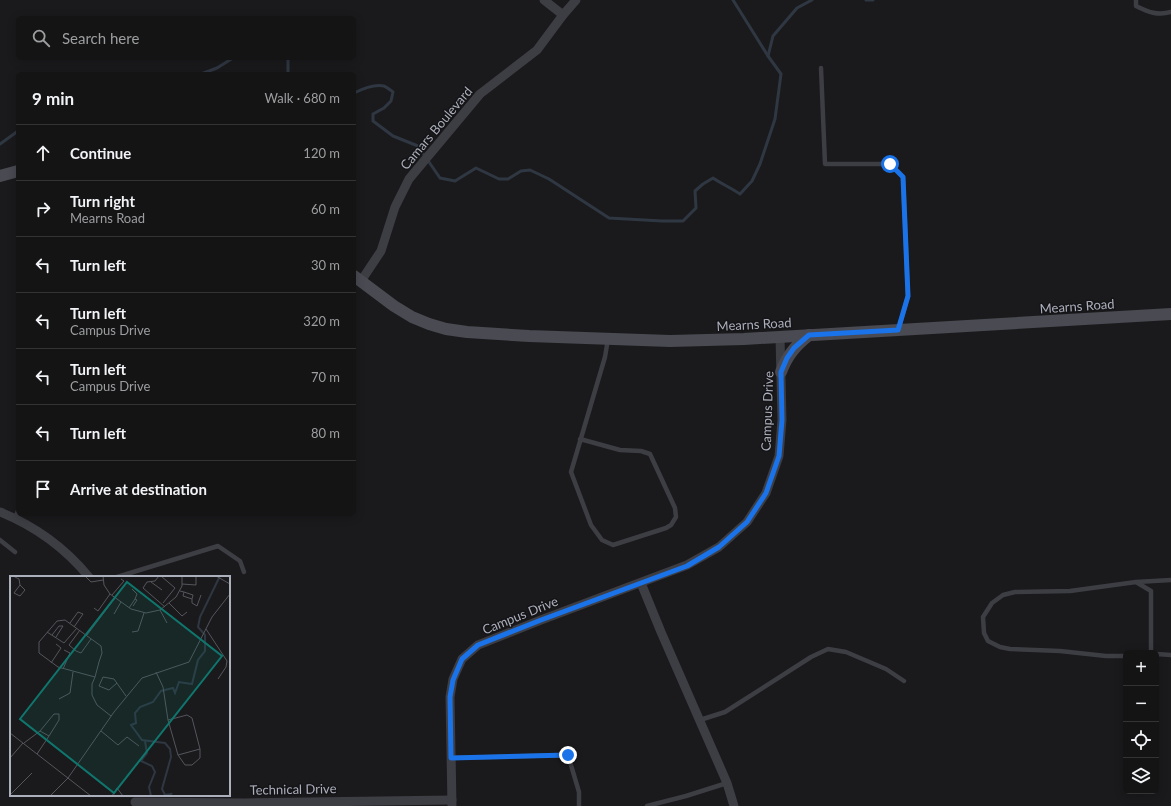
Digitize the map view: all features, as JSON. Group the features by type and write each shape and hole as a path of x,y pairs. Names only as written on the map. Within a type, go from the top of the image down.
{"street":[{"path":"544,0 563,15"},
{"name":"Camars Boulevard","path":"357,278 381,252 395,207 409,179 480,94 537,50 576,0"},
{"path":"0,176 16,172"},
{"name":"Mearns Road","path":"357,278 394,306 412,317 446,329 467,332 608,340 670,341 780,337 1171,314"},
{"path":"781,372 787,358 794,348 809,335"},
{"name":"Campus Drive","path":"452,803 450,697 453,680 462,659 478,645 687,566 719,547 747,522 766,493 779,456 782,420 780,337"},
{"path":"0,512 16,514"},
{"path":"18,516 55,543 70,556 88,576"},
{"path":"641,583 727,783 734,806"},
{"name":"Technical Drive","path":"135,801 244,803 452,803"}],"lane":[{"path":"1136,0 1136,6 1149,13 1165,14 1171,12"},
{"path":"821,68 825,164 890,164 903,177 908,296 898,330"},
{"path":"580,439 620,450 641,451 650,454 675,508 676,517 671,525 666,528 613,545 602,540 591,525 571,472 580,439 605,357 608,340"},
{"path":"0,540 15,552"},
{"path":"120,576 218,546 240,561 244,572"},
{"path":"1123,656 1010,649 1000,647 988,640 984,634 983,617 992,603 1003,595 1015,592 1070,591 1136,582 1171,580"},
{"path":"1136,582 1150,591 1151,650"},
{"path":"700,720 725,712 811,657 828,649 846,652 886,670 904,681"},
{"path":"1159,654 1171,655"},
{"path":"451,758 568,755 579,792 579,806"},
{"path":"647,806 727,783"}],"waterway":[{"path":"356,92 369,87 377,86 385,86 393,92 391,101 384,108 373,114 373,121 393,136 418,146 440,178 455,181 476,168 499,179 508,179 521,171 530,170 549,179 609,218 683,221 696,208 695,191 713,178 740,194 752,181 760,164 775,119 781,74 733,0"},
{"path":"768,56 773,36 797,8 812,0"},
{"path":"866,0 873,0"},
{"path":"206,72 217,68 230,60"},
{"path":"288,60 288,72"},
{"path":"0,144 16,132"}],"route":[{"path":"568,755 451,758 450,697 453,680 462,659 478,645 687,566 719,547 747,522 766,493 779,456 782,420 781,372 787,358 794,348 809,335 898,330 908,296 903,177 890,164"}]}
